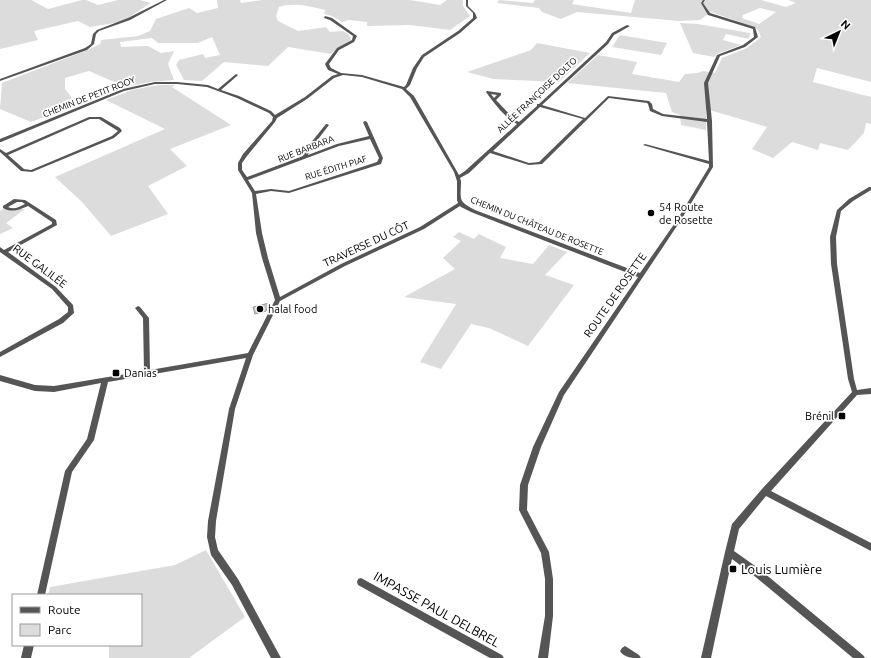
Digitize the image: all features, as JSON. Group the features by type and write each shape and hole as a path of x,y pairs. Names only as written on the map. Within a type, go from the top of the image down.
{"street":[{"path":"0,80 86,49 93,45 96,32 132,19 166,0"},
{"path":"325,17 331,19 355,36 353,41 338,49 327,64 329,69 340,74 357,75 405,88 423,56 459,32 475,18 474,13 467,6 467,0"},
{"name":"ROUTE DE ROSETTE","path":"543,658 549,616 549,579 545,552 523,510 524,485 537,447 561,394 679,220 711,167 710,121 706,83 719,55 744,46 756,37 754,28 709,14 702,3 704,0"},
{"name":"ALLÉE FRANÇOISE DOLTO","path":"458,178 607,43 613,34 628,26"},
{"path":"276,658 235,582 214,552 211,537 212,521 232,409 250,355 278,300 259,233 254,193 240,170 240,163 274,121 275,117 294,107 333,77 340,74"},
{"path":"220,90 236,75"},
{"name":"CHEMIN DE PETIT ROOY","path":"0,141 123,90 155,83 177,83 208,86 270,112 275,117"},
{"name":"CHEMIN DU CHÂTEAU DE ROSETTE","path":"405,88 421,110 456,172 458,178 459,200 461,203 473,211 641,276"},
{"path":"489,151 529,164 540,163 565,138 575,132 605,99 612,96 648,102 651,110 662,115 710,121"},
{"path":"494,100 513,120 518,123"},
{"path":"538,105 586,119"},
{"path":"0,150 23,170 32,171 113,137 120,131 100,118 88,118 6,154"},
{"name":"RUE ÉDITH PIAF","path":"254,193 274,190 289,192 374,165 379,162 380,158 365,122"},
{"path":"305,157 307,151 327,125"},
{"name":"RUE BARBARA","path":"246,179 338,145 372,137"},
{"path":"645,145 711,163"},
{"path":"855,393 851,379 834,264 834,237 839,211 851,200 871,188"},
{"name":"TRAVERSE DU CÔT","path":"278,300 343,265 422,228 461,203"},
{"path":"2,250 54,225 54,221 27,205"},
{"name":"RUE GALILÉE","path":"0,355 61,321 71,313 71,306 54,288 2,250"},
{"path":"138,308 146,318 148,372"},
{"path":"0,378 35,388 54,389 250,355"},
{"path":"41,594 69,471 90,440 105,380"},
{"path":"706,658 735,527 855,393 871,391"},
{"path":"765,492 871,547"},
{"path":"729,552 755,571 860,658"},
{"name":"IMPASSE PAUL DELBREL","path":"361,582 499,658"},
{"path":"26,658 29,646"},
{"path":"625,651 636,658"}],"green space":[{"path":"0,0 31,0 48,9 82,0 98,5 118,0 140,0 151,3 126,19 115,23 90,27 78,21 34,31 38,40 0,49"},
{"path":"217,0 240,0 241,3 262,0 410,0 440,5 447,0 463,0 463,6 470,16 450,30 410,25 367,26 367,22 349,20 342,22 332,16 324,14 325,10 302,5 284,6 279,7 276,16 278,21 298,31 326,27 330,32 346,32 350,36 351,40 336,49 331,54 288,47 268,66 224,62 202,81 184,80 176,65 179,60 203,54 205,58 220,55 212,37 198,43 158,43 152,38 120,42 121,47 148,46 161,53 174,51 168,64 174,80 150,82 126,87 89,71 65,78 65,89 72,98 53,107 55,113 31,122 0,109 2,83 85,51 100,44 101,40 138,36 150,31 156,19 189,8 197,13 218,8"},
{"path":"499,0 533,3 535,0 574,0 572,4 631,13 635,0 761,0 786,7 796,3 788,0 871,0 871,82 817,68 813,82 871,97 871,124 866,123 864,133 848,150 820,143 818,150 792,142 773,158 752,149 767,127 706,109 706,130 681,125 680,115 672,112 666,93 567,83 598,55 637,62 632,74 679,82 685,74 703,71 715,73 722,58 747,48 761,37 758,30 754,27 711,12 700,20 679,21 577,12 561,19 542,12 539,8 497,3","holes":["760,8 776,12 759,24 742,18 743,15"]},
{"path":"680,23 698,24 750,33 749,39 726,34 723,40 741,45 717,54 714,57 693,53"},
{"path":"620,35 667,43 661,55 612,47"},
{"path":"537,43 590,53 559,82 493,79 467,72 531,50"},
{"path":"158,85 175,85 172,87 231,125 170,149 187,166 148,186 168,214 111,236 83,203 55,177 165,129 106,100 132,90"},
{"path":"3,209 25,209 6,223 13,228 0,234 0,211"},
{"path":"459,232 474,239 479,234 506,247 500,258 533,264 549,245 567,252 545,275 574,285 528,346 489,328 471,324 441,369 420,362 456,304 404,297 455,269 443,258 461,241 453,237"},
{"path":"206,550 245,617 189,658 109,658 109,646 142,646 142,594 48,594 50,587 175,565"}],"building":[{"name":"halal food","path":"269,303 266,311 255,314 253,307"}],"place":[{"name":"54 Route de Rosette","path":"651,213"},
{"name":"halal food","path":"260,309"},
{"name":"Danias","path":"116,373"},
{"name":"Brénil","path":"842,416"},
{"name":"Louis Lumière","path":"733,569"}]}
